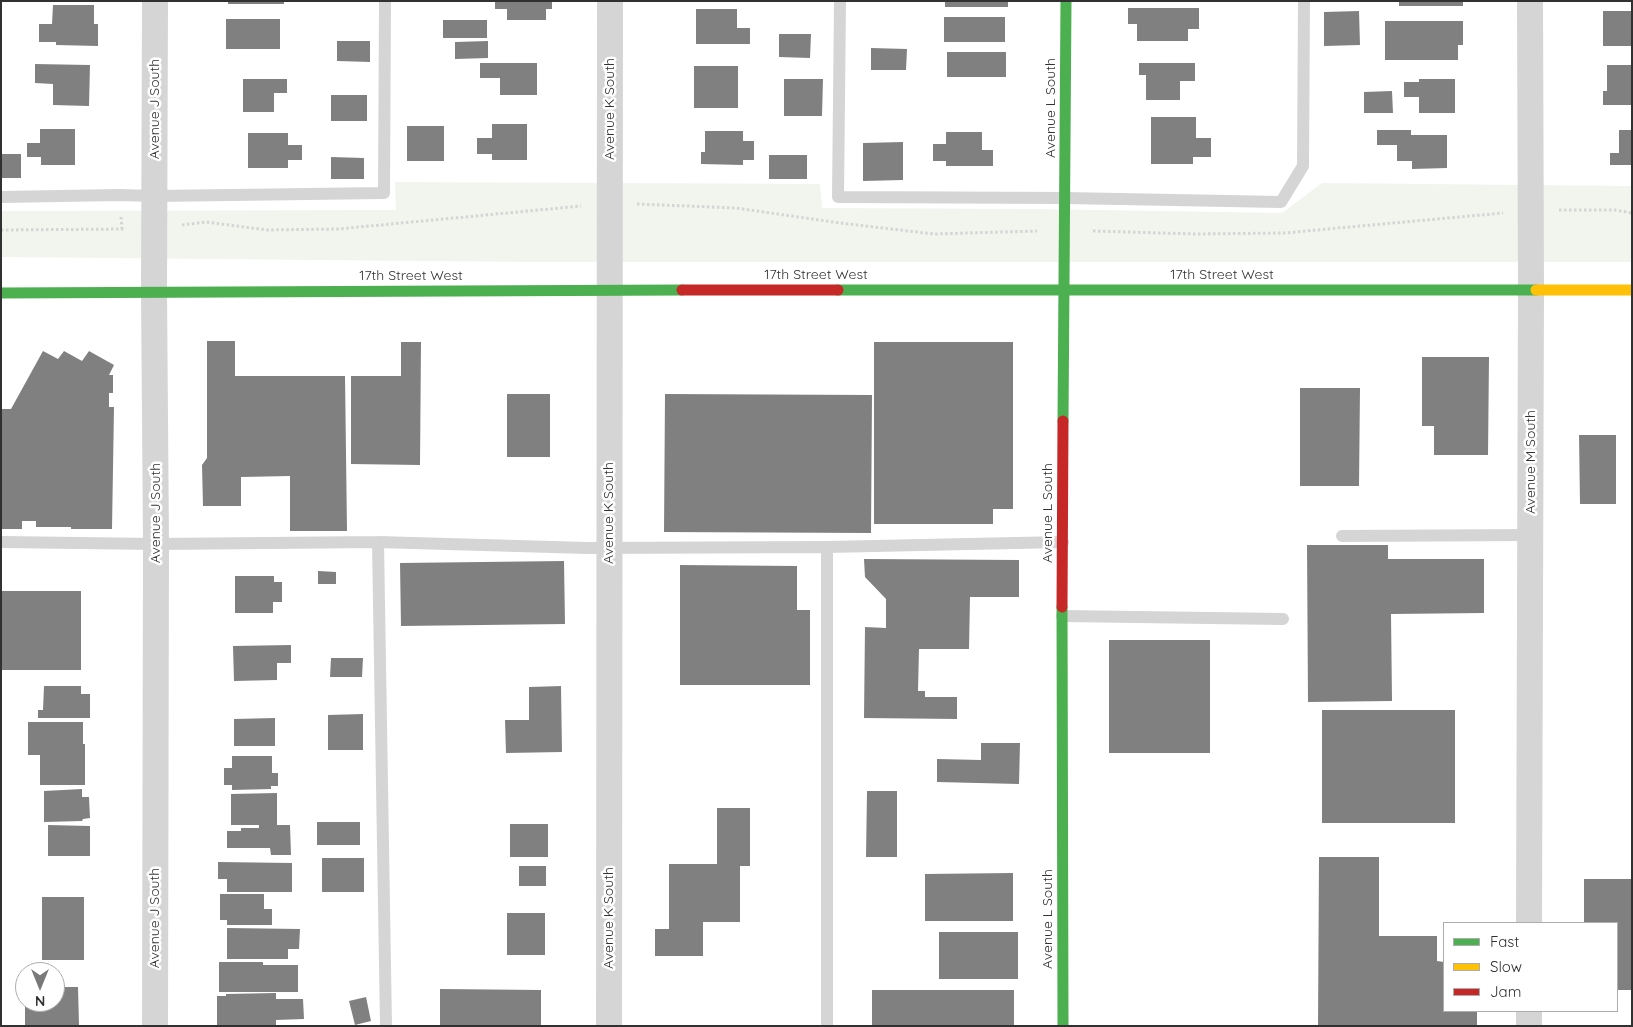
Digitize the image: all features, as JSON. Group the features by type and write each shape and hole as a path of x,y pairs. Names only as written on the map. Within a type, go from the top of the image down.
{"street":[{"name":"Avenue J South","path":"155,1026 156,544 154,196 156,1"},
{"name":"Avenue K South","path":"609,1026 610,1"},
{"name":"Avenue L South","path":"1063,1026 1062,616 1066,1"},
{"name":"Avenue M South","path":"1530,1 1530,922"},
{"name":"17th Street West","path":"1,293 1065,289 1632,290"},
{"path":"1529,1012 1529,1026"}],"lane":[{"path":"1,197 384,193 385,1"},
{"path":"840,1 838,197 1065,198 1281,202 1304,166 1304,1"},
{"path":"1342,536 1531,535"},
{"path":"1,542 156,544 378,542 608,548 828,547 1063,542"},
{"path":"378,542 386,1026"},
{"path":"827,1026 828,547"},
{"path":"1062,616 1283,619"}],"path":[{"path":"1,230 154,228 206,222 267,230 338,229 570,206 653,204 736,208 934,234 1032,230 1041,232 1196,234 1284,233 1531,211 1615,210 1632,213"}],"shaded area":[{"path":"395,182 820,184 822,208 1282,213 1322,183 1632,186 1632,262 532,262 1,257 1,211 396,210"}],"building":[{"path":"228,1 284,1 284,4 228,4"},
{"path":"495,1 552,1 552,9 546,9 546,20 507,20 507,9 495,9"},
{"path":"945,1 1008,1 1008,7 945,7"},
{"path":"1399,1 1463,1 1463,6 1399,6"},
{"path":"53,5 94,5 94,24 98,24 98,46 56,45 56,42 39,42 39,24 52,24"},
{"path":"1128,8 1199,8 1199,29 1188,29 1188,41 1137,41 1137,24 1128,24"},
{"path":"696,9 737,9 737,28 750,28 750,44 696,44"},
{"path":"1359,11 1360,45 1324,46 1324,12"},
{"path":"1603,11 1632,11 1632,46 1603,46"},
{"path":"944,17 1005,17 1005,42 944,42"},
{"path":"226,19 280,19 280,49 226,49"},
{"path":"443,20 487,20 487,38 443,38"},
{"path":"1385,21 1463,21 1463,45 1458,45 1458,60 1385,60"},
{"path":"779,34 811,34 810,58 779,57"},
{"path":"337,41 370,41 370,62 337,61"},
{"path":"488,41 488,58 455,59 455,42"},
{"path":"871,48 907,49 906,70 871,70"},
{"path":"947,52 1006,52 1006,77 947,77"},
{"path":"480,63 537,63 537,95 500,95 500,78 480,78"},
{"path":"1139,63 1195,63 1195,81 1180,81 1180,100 1146,100 1146,75 1139,75"},
{"path":"35,64 90,65 89,106 53,105 53,84 35,83"},
{"path":"1607,65 1632,65 1632,105 1603,105 1603,91 1607,91"},
{"path":"694,66 738,66 738,108 694,108"},
{"path":"243,79 287,79 287,93 274,93 274,112 243,112"},
{"path":"784,79 823,79 822,116 784,116"},
{"path":"1419,79 1455,79 1455,113 1419,113 1419,97 1404,97 1404,82 1419,82"},
{"path":"1392,91 1393,113 1364,113 1364,92"},
{"path":"331,95 367,95 367,121 331,121"},
{"path":"1151,117 1196,117 1196,138 1211,138 1211,157 1193,157 1193,164 1151,164"},
{"path":"492,124 527,124 527,160 492,160 492,154 477,154 477,138 492,138"},
{"path":"407,126 444,126 444,161 407,161"},
{"path":"40,129 75,129 75,165 41,165 41,157 27,157 27,143 40,143"},
{"path":"1377,130 1411,130 1411,135 1447,135 1447,168 1412,169 1412,161 1397,161 1397,145 1377,145"},
{"path":"1619,130 1632,130 1632,165 1610,165 1610,153 1619,153"},
{"path":"705,131 743,131 743,141 754,141 754,160 743,160 743,165 701,164 701,152 705,152"},
{"path":"946,132 982,132 982,150 993,150 993,166 946,166 946,161 933,161 933,144 946,144"},
{"path":"248,133 288,133 288,145 302,145 302,160 288,160 288,168 248,168"},
{"path":"903,142 903,180 863,181 863,143"},
{"path":"1,154 21,154 21,178 1,178"},
{"path":"769,155 807,155 807,179 769,179"},
{"path":"331,157 364,158 364,179 331,179"},
{"path":"207,341 235,341 235,376 345,376 347,531 290,531 290,476 241,477 241,506 203,506 202,465 207,458"},
{"path":"401,342 421,342 420,465 351,464 351,376 401,376"},
{"path":"874,342 1013,342 1013,509 993,509 993,524 874,524"},
{"path":"43,351 58,359 64,351 82,361 89,351 114,365 109,375 113,375 113,393 109,393 109,407 114,407 112,529 36,527 36,521 22,521 22,529 1,529 1,409 11,409"},
{"path":"1422,357 1489,357 1488,455 1434,455 1434,426 1422,426"},
{"path":"1300,388 1360,388 1359,486 1300,486"},
{"path":"507,394 550,394 550,457 507,457"},
{"path":"665,394 872,395 871,533 664,532"},
{"path":"1579,435 1616,435 1616,504 1580,504"},
{"path":"1307,545 1388,545 1388,559 1484,559 1484,613 1391,614 1392,701 1308,702"},
{"path":"864,559 1019,560 1019,597 970,597 969,649 919,649 918,691 925,691 925,697 957,697 957,719 864,718 865,627 886,628 886,599 865,577"},
{"path":"564,561 565,624 401,626 400,563"},
{"path":"680,565 797,566 797,610 810,610 810,685 680,685"},
{"path":"318,571 336,572 336,584 318,584"},
{"path":"235,576 274,576 274,582 282,582 282,602 273,602 273,613 235,613"},
{"path":"1,591 81,591 81,670 1,670"},
{"path":"1109,640 1210,640 1210,753 1109,753"},
{"path":"291,645 291,663 277,663 277,680 234,681 233,646"},
{"path":"331,658 363,658 362,677 330,677"},
{"path":"44,686 81,686 81,694 90,694 90,718 38,718 38,710 43,710"},
{"path":"561,686 562,752 506,753 505,720 529,720 529,687"},
{"path":"1322,710 1455,710 1455,823 1322,823"},
{"path":"363,714 363,750 328,750 328,715"},
{"path":"275,718 275,746 234,746 234,719"},
{"path":"28,722 83,722 85,785 40,785 40,755 28,755"},
{"path":"981,743 1020,743 1019,784 937,782 937,759 981,760"},
{"path":"232,756 272,756 272,773 278,773 278,786 271,786 271,789 232,790 232,785 224,785 224,768 232,768"},
{"path":"82,789 82,797 89,797 90,818 83,819 82,821 44,822 44,791"},
{"path":"867,791 897,791 897,857 866,857"},
{"path":"277,793 277,825 290,825 291,855 271,855 270,848 227,848 227,831 241,831 241,828 259,828 259,825 231,825 231,794"},
{"path":"717,808 750,808 750,866 740,866 740,922 703,922 703,956 655,956 655,929 669,929 669,864 717,864"},
{"path":"317,822 360,822 360,845 317,845"},
{"path":"510,824 548,824 548,857 510,857"},
{"path":"48,825 90,826 90,856 48,856"},
{"path":"1319,857 1379,857 1379,936 1437,936 1437,961 1443,962 1443,1012 1477,1012 1477,1026 1318,1026"},
{"path":"322,858 364,858 364,892 322,892"},
{"path":"218,862 292,863 292,892 227,892 227,879 218,879"},
{"path":"519,866 546,866 546,886 519,886"},
{"path":"1013,873 1013,921 925,921 925,874"},
{"path":"1584,879 1632,879 1632,990 1618,990 1618,922 1584,922"},
{"path":"220,894 264,894 264,909 272,909 272,925 227,925 227,920 220,920"},
{"path":"42,897 84,897 84,960 42,960"},
{"path":"507,913 545,913 545,955 507,955"},
{"path":"227,928 300,929 299,949 288,949 288,959 227,959"},
{"path":"939,932 1018,932 1018,979 939,979"},
{"path":"219,962 263,962 263,965 298,965 298,992 219,992"},
{"path":"65,987 78,987 79,1025 25,1026 25,1012 65,1012"},
{"path":"440,989 541,990 541,1026 440,1026"},
{"path":"872,990 1014,990 1014,1026 872,1026"},
{"path":"276,993 276,999 303,999 304,1019 276,1020 276,1026 217,1025 217,996 226,996 226,994"},
{"path":"366,997 371,1021 355,1025 349,1001"}],"traffic: fast":[{"path":"1063,421 1066,1"},
{"path":"1,293 682,290"},
{"path":"838,290 1536,290"},
{"path":"1062,607 1063,1026"}],"traffic: slow":[{"path":"1536,290 1632,290"}],"traffic: jam":[{"path":"682,290 838,290"},
{"path":"1062,607 1063,421"}]}
